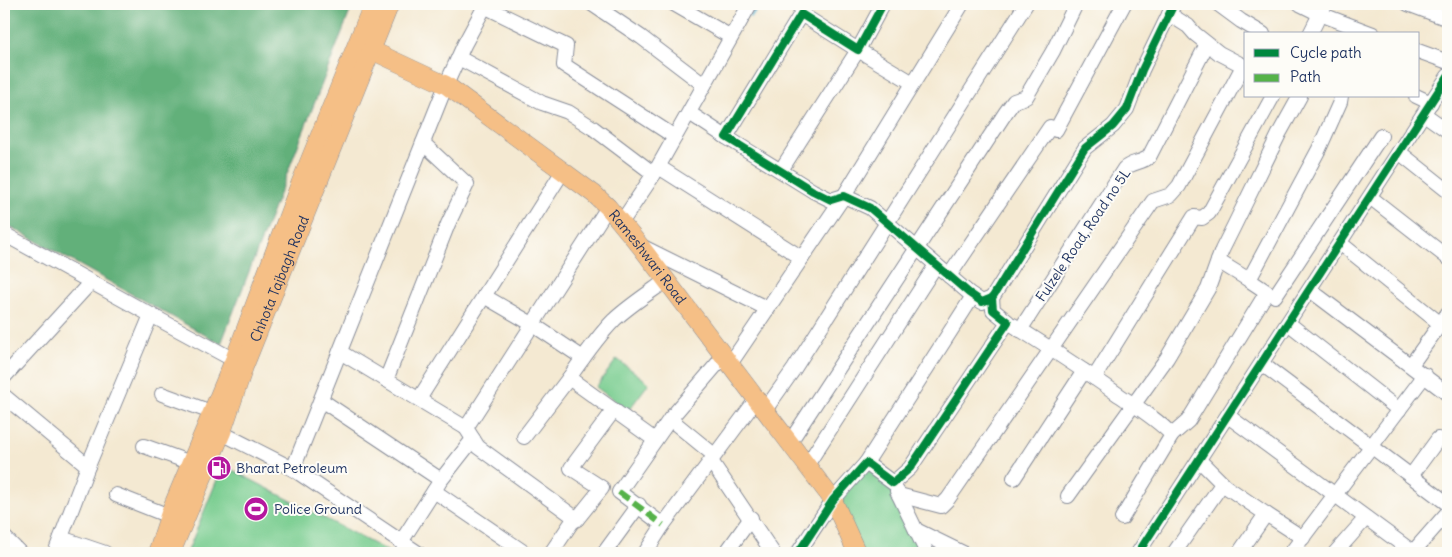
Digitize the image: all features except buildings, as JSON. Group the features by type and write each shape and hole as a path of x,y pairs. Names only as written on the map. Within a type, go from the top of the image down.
{"main road":[{"path":"156,553 191,463 213,423 234,360 298,188 364,48 374,4"},
{"name":"Chhota Tajbagh Road","path":"171,553 213,423 244,367 364,48 390,4"},
{"name":"Rameshwari Road","path":"364,48 446,85 563,170 608,207 667,280 833,500 857,553"}],"street":[{"path":"592,4 641,37 704,85"},
{"path":"674,4 731,37"},
{"path":"621,223 658,172 675,137 750,4"},
{"path":"781,170 858,50 883,4"},
{"path":"663,525 619,492 670,419 727,360 768,309 844,196 962,4"},
{"path":"644,553 712,458 794,369 1026,4"},
{"path":"790,442 1010,106 1014,101 1026,97 1053,51 1076,4"},
{"path":"949,276 1050,127 1056,130 1124,4"},
{"path":"1218,4 1259,32"},
{"path":"1300,4 1322,9 1369,32"},
{"path":"1408,4 1448,19"},
{"path":"294,469 446,85 485,5 566,46 564,65 675,137"},
{"path":"726,137 804,9 858,50 913,83"},
{"path":"694,116 813,191 832,200 844,196 870,208 917,250 982,302 992,298 1085,148 1113,126 1127,109 1142,70 1171,9 1219,53 1244,67 1179,186 1171,195 1153,201 948,499 941,506 896,489 866,463"},
{"path":"1311,32 1322,9"},
{"name":"Fulzele Road, Road no 5L","path":"1020,330 1124,169 1128,165 1140,163 1150,157 1208,44"},
{"path":"1420,52 1448,62"},
{"path":"458,58 542,104 568,112 658,172 802,258"},
{"path":"1138,553 1448,76"},
{"path":"1014,478 1089,374 1194,217 1202,218 1209,213 1272,98"},
{"path":"1068,496 1167,358 1208,289 1218,261 1280,132 1299,98"},
{"path":"1249,280 1319,149 1341,98"},
{"path":"1418,98 1448,131"},
{"path":"1122,518 1172,435 1188,421 1271,294 1381,136"},
{"path":"386,380 444,233 467,184 423,143"},
{"path":"1399,152 1448,191"},
{"path":"419,399 563,170"},
{"path":"1370,197 1448,258"},
{"path":"401,542 470,434 532,324 608,207"},
{"path":"4,234 234,360"},
{"path":"1340,243 1445,322 1411,365"},
{"path":"641,247 768,309"},
{"path":"1218,261 1298,309"},
{"path":"807,465 936,265"},
{"path":"524,437 614,320 667,280"},
{"path":"4,377 91,282"},
{"path":"1310,290 1448,394"},
{"path":"484,296 532,324 583,358"},
{"path":"798,553 833,500 866,463 973,296"},
{"path":"992,298 993,310 1008,322 1052,349 1134,405 1164,426 1172,435"},
{"path":"55,553 88,466 151,315"},
{"path":"896,489 1008,322"},
{"path":"1288,324 1399,410"},
{"path":"340,352 419,399 470,434 478,447 577,519"},
{"path":"1262,364 1448,504"},
{"path":"1291,553 1425,375"},
{"path":"569,378 655,440"},
{"path":"162,394 294,469 418,553"},
{"path":"4,396 88,466"},
{"path":"321,400 437,485 525,553"},
{"path":"551,553 572,522 577,519 602,488 571,468 614,410"},
{"path":"1228,416 1413,553 1448,512"},
{"path":"670,419 712,458 773,553"},
{"path":"1411,476 1438,439"},
{"path":"144,446 191,463"},
{"path":"1199,460 1222,484 1302,538"},
{"path":"1174,553 1222,484"},
{"path":"896,489 927,553"},
{"path":"116,496 169,516"},
{"path":"604,553 638,505"},
{"path":"1239,553 1266,514"},
{"path":"726,553 750,518"},
{"path":"1335,553 1366,518"},
{"path":"916,530 963,553"},
{"path":"4,537 20,553"},
{"path":"61,538 105,553"}],"green space":[{"path":"4,4 353,4 221,344 4,223"},
{"path":"617,359 649,383 628,411 596,387"},
{"name":"Police Ground","path":"223,465 391,553 187,553"},
{"path":"867,468 891,487 923,553 862,553 837,500"}],"waterway":[{"path":"750,16 762,4"}],"marked path":[{"path":"619,492 663,525"}],"cycle path":[{"path":"883,4 858,50 801,14 726,137 813,191 831,200 844,196 870,208 969,293 982,302 992,298"},
{"path":"798,553 833,500 866,463 893,483 910,468 1008,322 993,310 992,298 1085,148 1113,126 1127,109 1142,70 1174,4"},
{"path":"1138,553 1448,76"}],"place":[{"name":"Bharat Petroleum","path":"219,468"},
{"name":"Police Ground","path":"256,509"}]}
